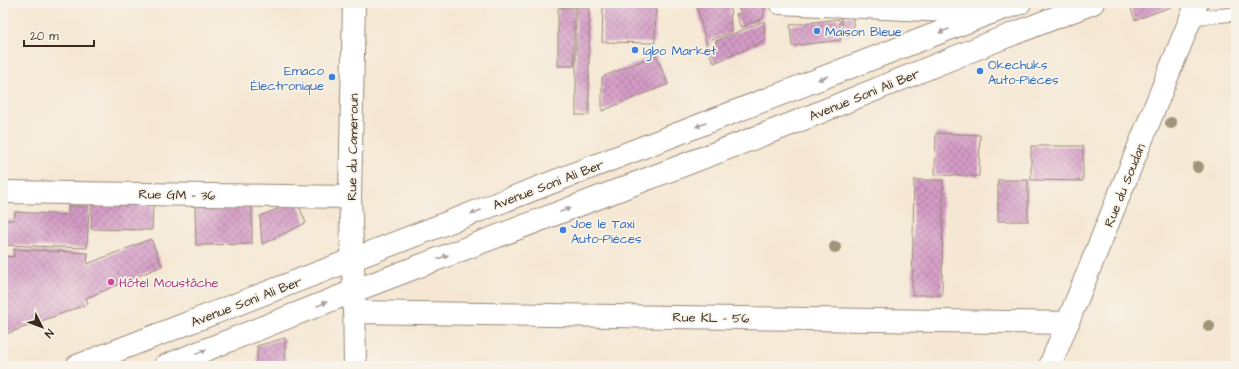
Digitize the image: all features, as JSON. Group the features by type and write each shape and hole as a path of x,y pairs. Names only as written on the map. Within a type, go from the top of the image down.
{"street":[{"name":"Rue du Cameroun","path":"354,3 350,197 355,366"},
{"path":"780,3 1004,7"},
{"name":"Avenue Soni Ali Ber","path":"165,366 354,301 784,126 1093,3"},
{"name":"Avenue Soni Ali Ber","path":"77,366 1004,7"},
{"name":"Rue du Soudan","path":"1050,366 1194,11"},
{"name":"Rue GM - 36","path":"3,192 350,197"},
{"name":"Rue KL - 56","path":"354,301 1068,323"}],"lane":[{"path":"1194,11 1236,14"}],"building":[{"path":"696,3 730,4 731,33 712,39 707,47"},
{"path":"1129,3 1175,3 1176,5 1135,20"},
{"path":"603,4 656,5 655,43 602,42"},
{"path":"737,5 765,6 763,18 741,28 736,14 741,14"},
{"path":"574,7 574,66 558,66 558,8"},
{"path":"576,7 589,7 589,115 576,115"},
{"path":"852,16 855,34 844,36 841,18"},
{"path":"839,19 841,40 792,46 790,25"},
{"path":"764,21 765,41 714,63 709,52 716,49 716,41"},
{"path":"656,55 668,84 602,111 602,77"},
{"path":"936,133 980,135 979,176 935,175"},
{"path":"1031,146 1083,146 1083,181 1031,180"},
{"path":"914,180 943,180 942,295 912,295"},
{"path":"998,180 1028,180 1028,221 998,221"},
{"path":"297,201 306,223 262,244 260,216"},
{"path":"92,203 153,204 152,230 91,229"},
{"path":"252,203 252,244 196,245 195,204"},
{"path":"68,206 89,207 87,248 3,245 3,220 14,220 15,212 68,215"},
{"path":"151,239 162,266 86,298 88,304 3,335 3,256 14,257 14,249 88,253 87,264"},
{"path":"285,338 285,366 257,366 257,346"}],"place":[{"name":"Maison Bleue","path":"817,31"},
{"name":"Igbo Market","path":"635,50"},
{"name":"Okechuks Auto-Pièces","path":"980,71"},
{"name":"Emaco Électronique","path":"332,77"},
{"name":"Joe le Taxi Auto-Pièces","path":"563,230"},
{"name":"Hôtel Moustâche","path":"111,282"}]}
